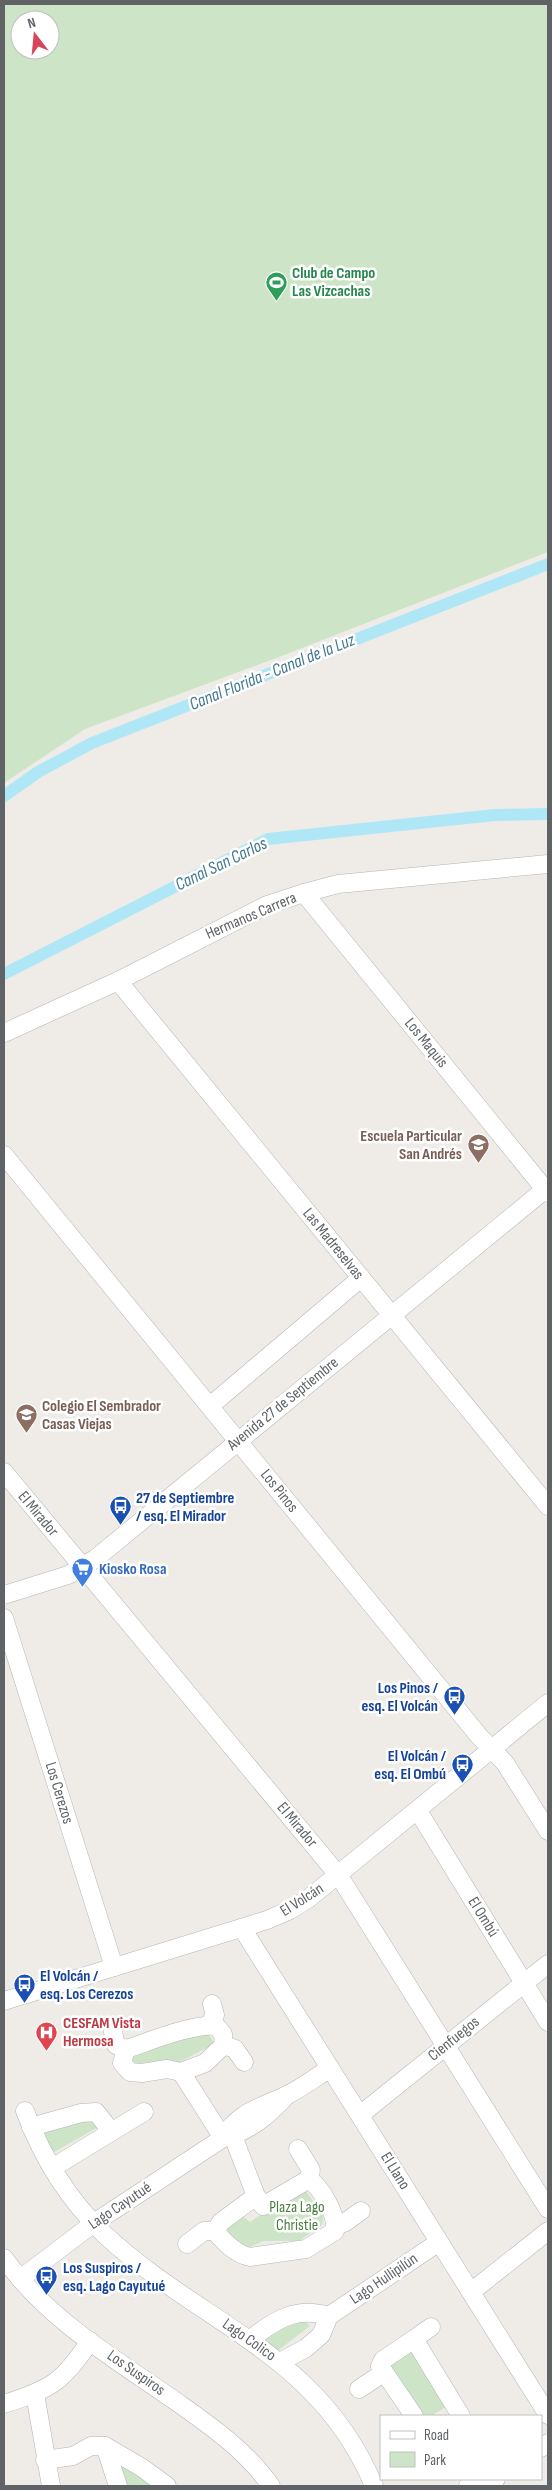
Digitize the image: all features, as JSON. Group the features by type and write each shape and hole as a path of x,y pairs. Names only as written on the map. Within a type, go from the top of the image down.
{"street":[{"name":"Hermanos Carrera","path":"4,1033 118,980 259,909 304,893 338,884 545,869"},
{"name":"Los Maquis","path":"304,893 547,1190"},
{"name":"Las Madreselvas","path":"118,980 548,1506"},
{"name":"Los Pinos","path":"4,1155 505,1763 548,1831"},
{"name":"Avenida 27 de Septiembre","path":"4,1596 52,1580 82,1567 106,1551 391,1315 547,1190"},
{"path":"210,1406 361,1278"},
{"name":"El Mirador","path":"4,1472 338,1876 548,2209"},
{"name":"Los Cerezos","path":"4,1618 114,1968"},
{"name":"El Volcán","path":"4,2002 242,1928 290,1910 338,1876 548,1703"},
{"name":"El Ombú","path":"418,1810 548,2022"},
{"name":"El Llano","path":"242,1928 548,2415"},
{"name":"Cienfuegos","path":"360,2115 548,1964"},
{"path":"209,2025 214,2015 212,2004"},
{"path":"113,2032 116,2045 126,2049 209,2025 216,2026 223,2034 224,2046"},
{"path":"224,2046 235,2049 244,2062"},
{"path":"126,2049 122,2063 130,2072 142,2073 167,2069 181,2072 205,2063 224,2046"},
{"name":"Lago Cayutué","path":"20,2279 94,2223 228,2137 228,2128 242,2116 263,2104 287,2095 330,2068"},
{"path":"181,2072 228,2137 256,2196 263,2206 309,2179 311,2170 298,2149"},
{"name":"Lago Colico","path":"111,2131 96,2112 28,2119 45,2159 69,2194 94,2223 140,2264 280,2362 310,2389 344,2430 374,2486"},
{"path":"52,2168 144,2112"},
{"path":"215,2230 222,2240 241,2255 250,2257 306,2248 335,2230 336,2223 316,2184 309,2179"},
{"path":"187,2244 204,2232 215,2230 221,2222 256,2196"},
{"path":"336,2223 344,2223 362,2211"},
{"path":"471,2292 548,2231"},
{"name":"Lago Hullipilún","path":"328,2316 439,2242"},
{"name":"Los Suspiros","path":"4,2258 20,2279 59,2317 223,2436 251,2462 271,2486"},
{"path":"249,2340 284,2318 301,2312 313,2311 328,2316 321,2335 306,2348 280,2362"},
{"path":"413,2415 380,2366 382,2360 431,2327"},
{"path":"414,2338 455,2414"},
{"path":"4,2404 35,2394 52,2386 68,2372 90,2341"},
{"path":"359,2389 383,2373"},
{"path":"35,2394 51,2486"},
{"path":"45,2460 73,2456 91,2446 105,2446 141,2467 167,2486"},
{"path":"105,2446 118,2486"}],"green space":[{"name":"Club de Campo Las Vizcachas","path":"4,4 548,4 548,552 279,657 85,729 4,783"},
{"path":"196,2031 207,2034 214,2044 180,2062 157,2061 135,2064 127,2057"},
{"path":"94,2117 100,2126 47,2156 36,2132"},
{"name":"Plaza Lago Christie","path":"296,2190 306,2191 323,2216 322,2225 299,2241 263,2241 244,2250 221,2229 240,2214 250,2222"},
{"path":"300,2315 310,2326 276,2352 259,2341"},
{"path":"415,2346 452,2403 433,2415 416,2415 384,2366"},
{"path":"114,2458 160,2486 123,2486"}],"waterway":[{"name":"Canal Florida - Canal de la Luz","path":"4,796 38,772 92,743 548,564"},
{"name":"Canal San Carlos","path":"4,974 268,839 495,815 548,814"}],"place":[{"name":"Club de Campo Las Vizcachas","path":"276,301"},
{"name":"Escuela Particular San Andrés","path":"478,1164"},
{"name":"Colegio El Sembrador Casas Viejas","path":"26,1434"},
{"name":"27 de Septiembre / esq. El Mirador","path":"120,1526"},
{"name":"Kiosko Rosa","path":"83,1588"},
{"name":"Los Pinos / esq. El Volcán","path":"454,1716"},
{"name":"El Volcán / esq. El Ombú","path":"462,1784"},
{"name":"El Volcán / esq. Los Cerezos","path":"24,2004"},
{"name":"CESFAM Vista Hermosa","path":"47,2051"},
{"name":"Los Suspiros / esq. Lago Cayutué","path":"47,2296"}]}
